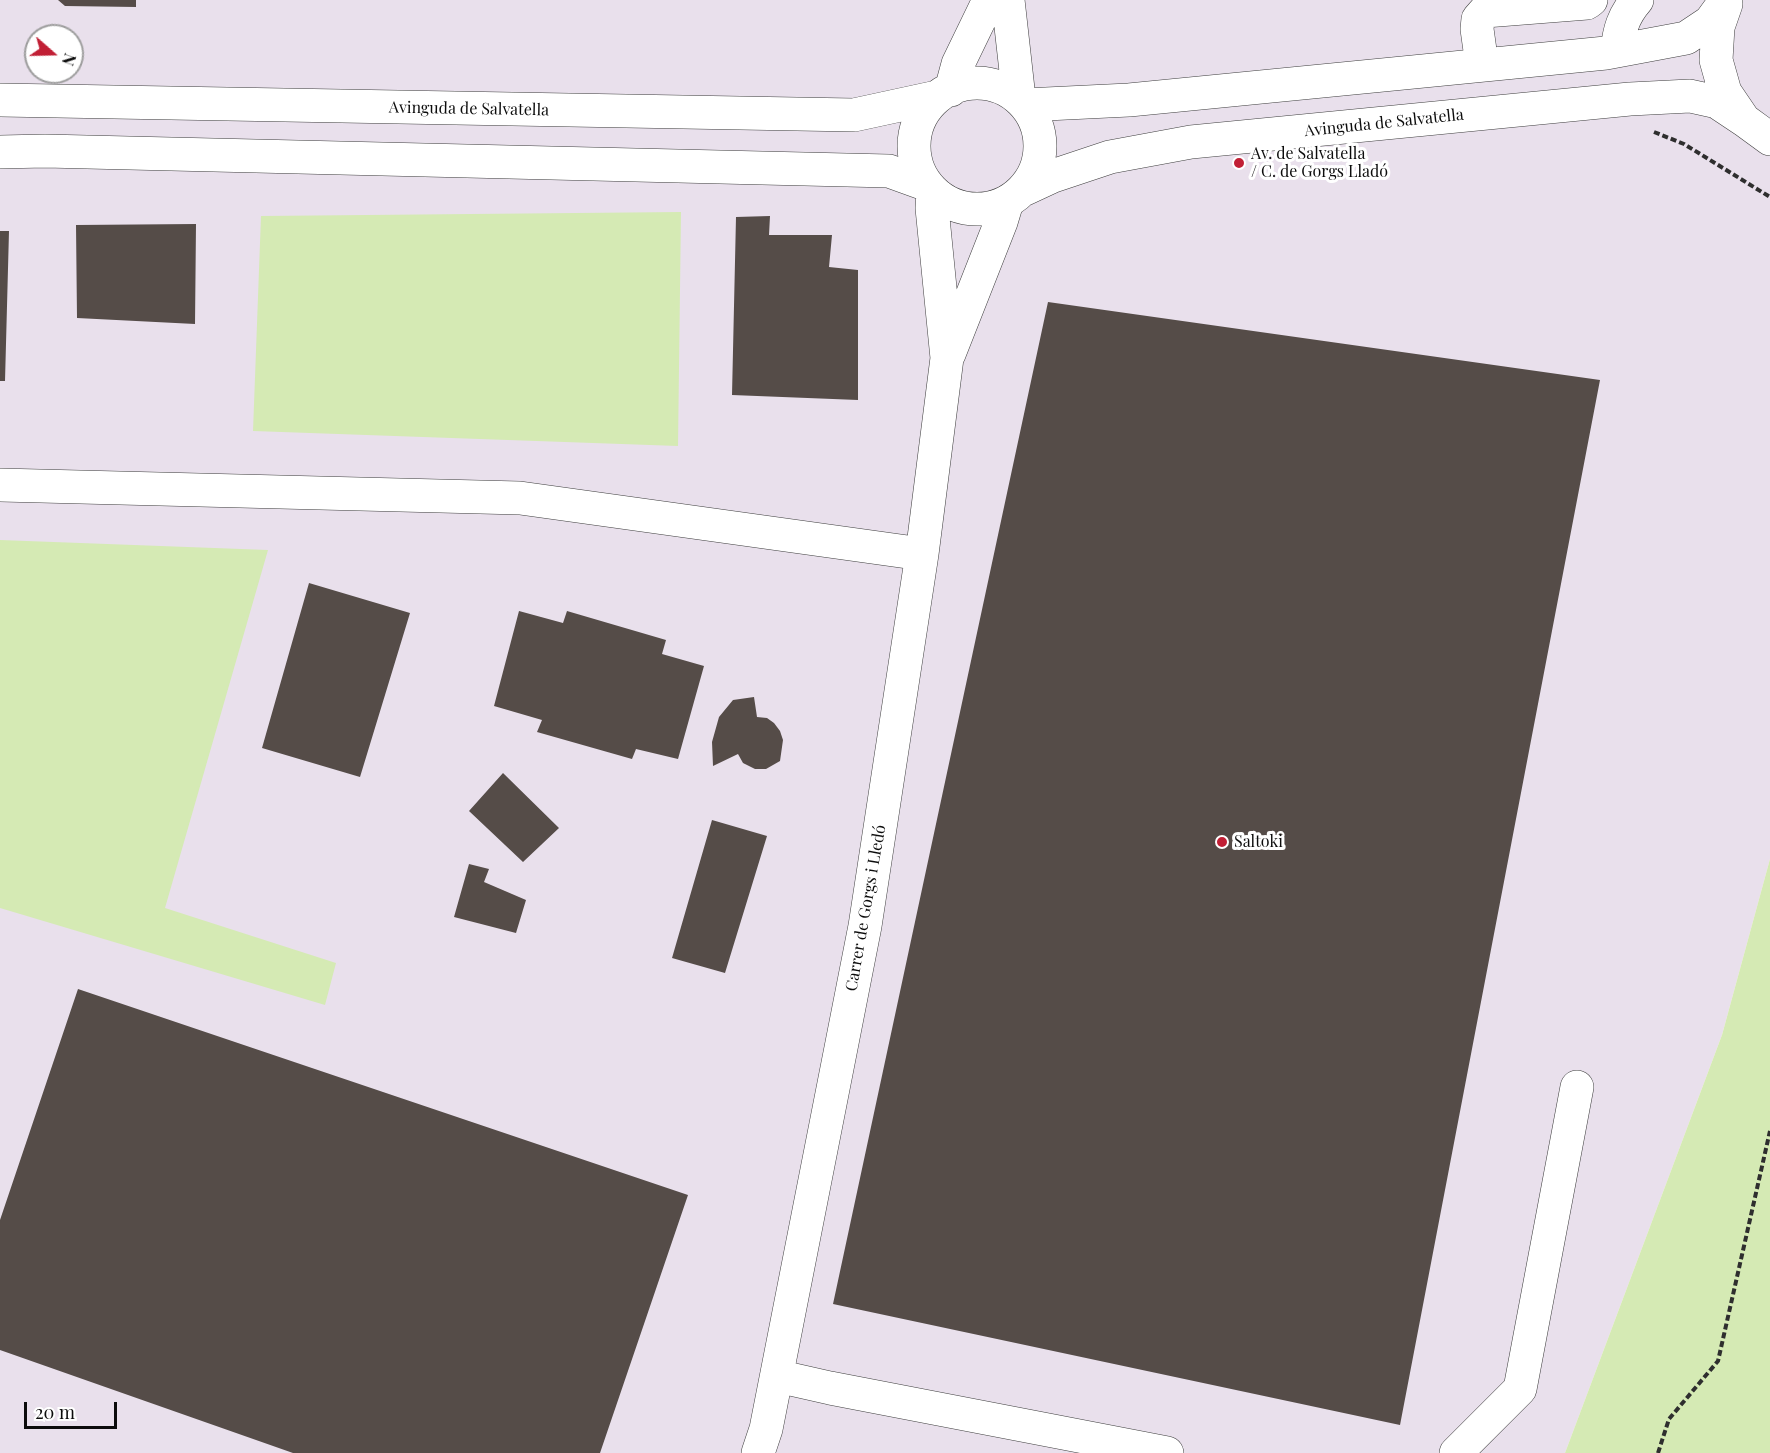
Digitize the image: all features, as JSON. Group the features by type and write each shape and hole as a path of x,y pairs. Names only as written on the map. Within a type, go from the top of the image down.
{"street":[{"path":"944,93 989,0"},
{"path":"1008,0 1022,102"},
{"path":"1482,65 1477,29 1478,19 1485,11 1587,3 1591,0"},
{"path":"1617,51 1618,35 1623,19 1637,0"},
{"path":"1022,102 1129,100 1617,51 1686,38 1710,22 1727,0"},
{"path":"1727,0 1718,27 1716,60 1725,92 1744,120"},
{"path":"983,82 1001,87 1022,102 1036,120 1041,142 1037,169 1016,195 993,208 968,210 942,200 929,188 915,162 914,140 923,112 944,93 962,84 983,82"},
{"name":"Avinguda de Salvatella","path":"0,100 854,115 944,93"},
{"name":"Avinguda de Salvatella","path":"1016,195 1053,176 1110,157 1191,142 1630,99 1690,96 1717,102 1770,139"},
{"path":"0,152 45,151 889,171 929,188"},
{"name":"Carrer de Gorgs i Lledó","path":"758,1453 766,1429 777,1376 865,926 922,554 947,358 929,188"},
{"name":"Carrer de Gorgs i Lledó","path":"947,358 1001,222 1016,195"},
{"path":"0,485 520,498 922,554"},
{"path":"1456,1453 1520,1389 1577,1087"},
{"path":"777,1376 1167,1453"}],"path":[{"path":"1644,128 1684,144 1770,197"},
{"path":"1658,1453 1669,1419 1718,1361 1770,1131"}],"shaded area":[{"path":"0,0 1770,0 1770,859 1722,1035 1565,1453 0,1453"}],"green space":[{"path":"681,212 678,446 253,431 261,216"},
{"path":"0,540 268,550 165,908 336,963 325,1005 0,908"},
{"path":"1770,859 1770,1453 1565,1453 1722,1035"}],"building":[{"path":"58,0 136,0 136,7 65,6"},
{"path":"770,216 769,235 832,235 829,267 858,270 858,400 732,395 736,217"},
{"path":"196,224 195,324 77,318 76,225"},
{"path":"0,231 9,231 5,381 0,381"},
{"name":"Saltoki","path":"1048,302 1600,380 1400,1425 833,1304"},
{"path":"309,583 410,613 360,777 262,748"},
{"path":"519,611 563,623 567,611 666,640 662,654 704,666 678,759 636,749 632,759 537,732 542,720 494,706"},
{"path":"754,697 757,717 767,718 780,731 783,740 780,761 766,769 755,769 743,763 738,754 713,766 712,742 719,717 733,700"},
{"path":"503,773 559,828 523,862 469,811"},
{"path":"712,820 767,836 725,973 672,958"},
{"path":"469,864 489,869 484,882 526,900 516,933 454,917"},
{"path":"78,989 688,1195 600,1453 293,1453 0,1350 0,1220"}],"place":[{"name":"Av. de Salvatella / C. de Gorgs Lladó","path":"1239,163"},
{"name":"Saltoki","path":"1222,842"}]}
